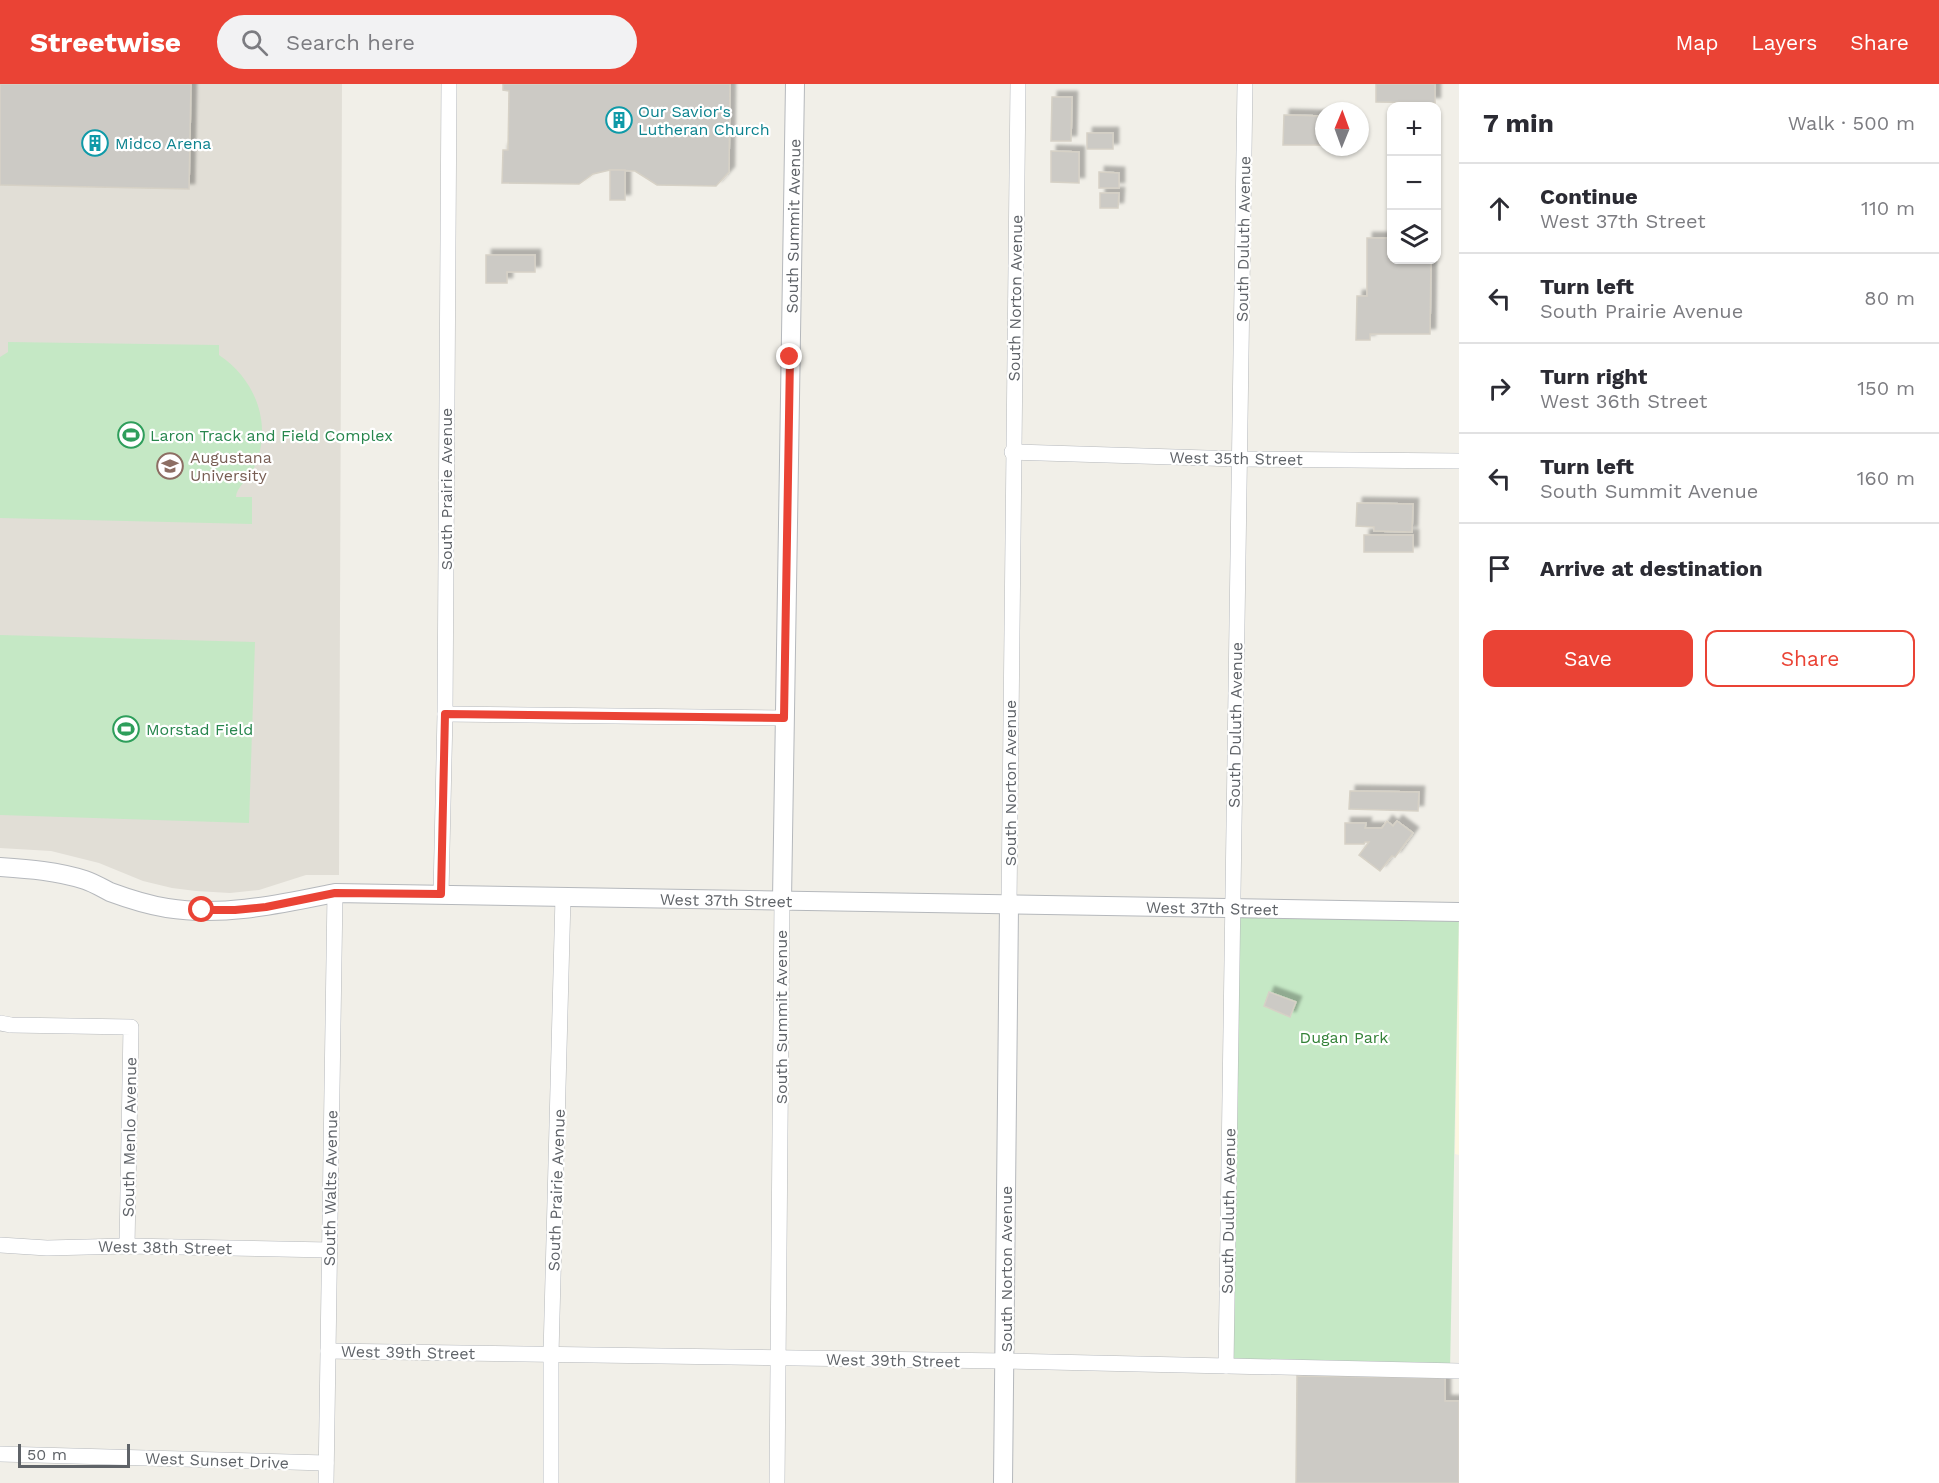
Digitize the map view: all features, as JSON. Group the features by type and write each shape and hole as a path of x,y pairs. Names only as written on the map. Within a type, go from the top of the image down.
{"street":[{"name":"South Prairie Avenue","path":"441,894 445,714 449,84"},
{"name":"South Summit Avenue","path":"777,1483 784,718 795,84"},
{"name":"South Norton Avenue","path":"1003,1483 1012,452 1018,84"},
{"name":"South Duluth Avenue","path":"1226,1366 1245,84"},
{"name":"West 35th Street","path":"1012,452 1239,459 1459,461"},
{"path":"445,714 784,718"},
{"name":"West 37th Street","path":"0,867 48,871 69,876 138,901 169,908 202,910 266,907 335,893 1459,912"},
{"name":"South Walts Avenue","path":"326,1483 335,893"},
{"name":"South Prairie Avenue","path":"551,1483 551,1354 563,897"},
{"name":"South Menlo Avenue","path":"0,1023 131,1027 127,1246"},
{"name":"West 38th Street","path":"0,1245 47,1248 127,1246 329,1250"},
{"name":"West 39th Street","path":"328,1351 1005,1361 1459,1371"},
{"name":"West Sunset Drive","path":"0,1454 326,1463"}],"shaded area":[{"name":"Augustana University","path":"0,84 342,84 339,875 306,875 259,890 230,893 196,891 143,881 99,863 51,851 0,848"},
{"path":"1459,919 1459,1155 1455,1154"}],"green space":[{"name":"Laron Track and Field Complex","path":"8,342 219,345 219,355 232,365 252,391 261,422 262,438 259,454 253,470 240,487 236,497 252,497 252,524 0,518 0,357 8,352"},
{"name":"Morstad Field","path":"0,635 255,642 249,823 0,815"},
{"name":"Dugan Park","path":"1232,908 1459,912 1450,1371 1226,1366"}],"building":[{"name":"Midco Arena","path":"0,84 191,84 189,189 0,185"},
{"name":"Our Savior's Lutheran Church","path":"503,84 730,84 729,172 716,186 657,185 635,171 610,170 593,174 579,184 502,183 503,150 508,150 509,91 503,90"},
{"path":"1376,84 1435,84 1435,102 1376,102"},
{"path":"1052,97 1072,97 1071,141 1051,141"},
{"path":"1284,115 1315,116 1315,145 1283,145"},
{"path":"1087,133 1113,133 1113,149 1087,149"},
{"path":"1051,151 1079,152 1079,183 1051,182"},
{"path":"610,170 625,170 625,200 610,200"},
{"path":"1099,172 1119,173 1119,188 1099,188"},
{"path":"1100,193 1119,193 1118,208 1100,208"},
{"path":"1367,238 1387,238 1387,264 1431,264 1430,334 1370,334 1370,340 1356,340 1357,296 1367,296"},
{"path":"486,255 535,255 535,272 507,272 507,283 486,283"},
{"path":"1357,503 1413,504 1412,532 1374,531 1374,527 1356,526"},
{"path":"1364,535 1413,535 1413,552 1364,552"},
{"path":"1350,791 1419,792 1418,811 1349,809"},
{"path":"1387,821 1393,826 1397,821 1413,833 1395,857 1392,856 1380,871 1359,855 1369,842 1345,844 1345,823 1366,823 1365,828 1382,828"},
{"path":"1269,992 1296,1002 1290,1017 1264,1006"},
{"path":"1297,1376 1445,1378 1445,1401 1459,1401 1459,1483 1296,1483"}],"place":[{"name":"Our Savior's Lutheran Church","path":"619,120"},
{"name":"Midco Arena","path":"95,143"},
{"name":"Laron Track and Field Complex","path":"131,435"},
{"name":"Augustana University","path":"170,466"},
{"name":"Morstad Field","path":"126,729"}],"route":[{"path":"202,910 266,907 335,893 441,894 445,714 784,718 790,357"}]}
